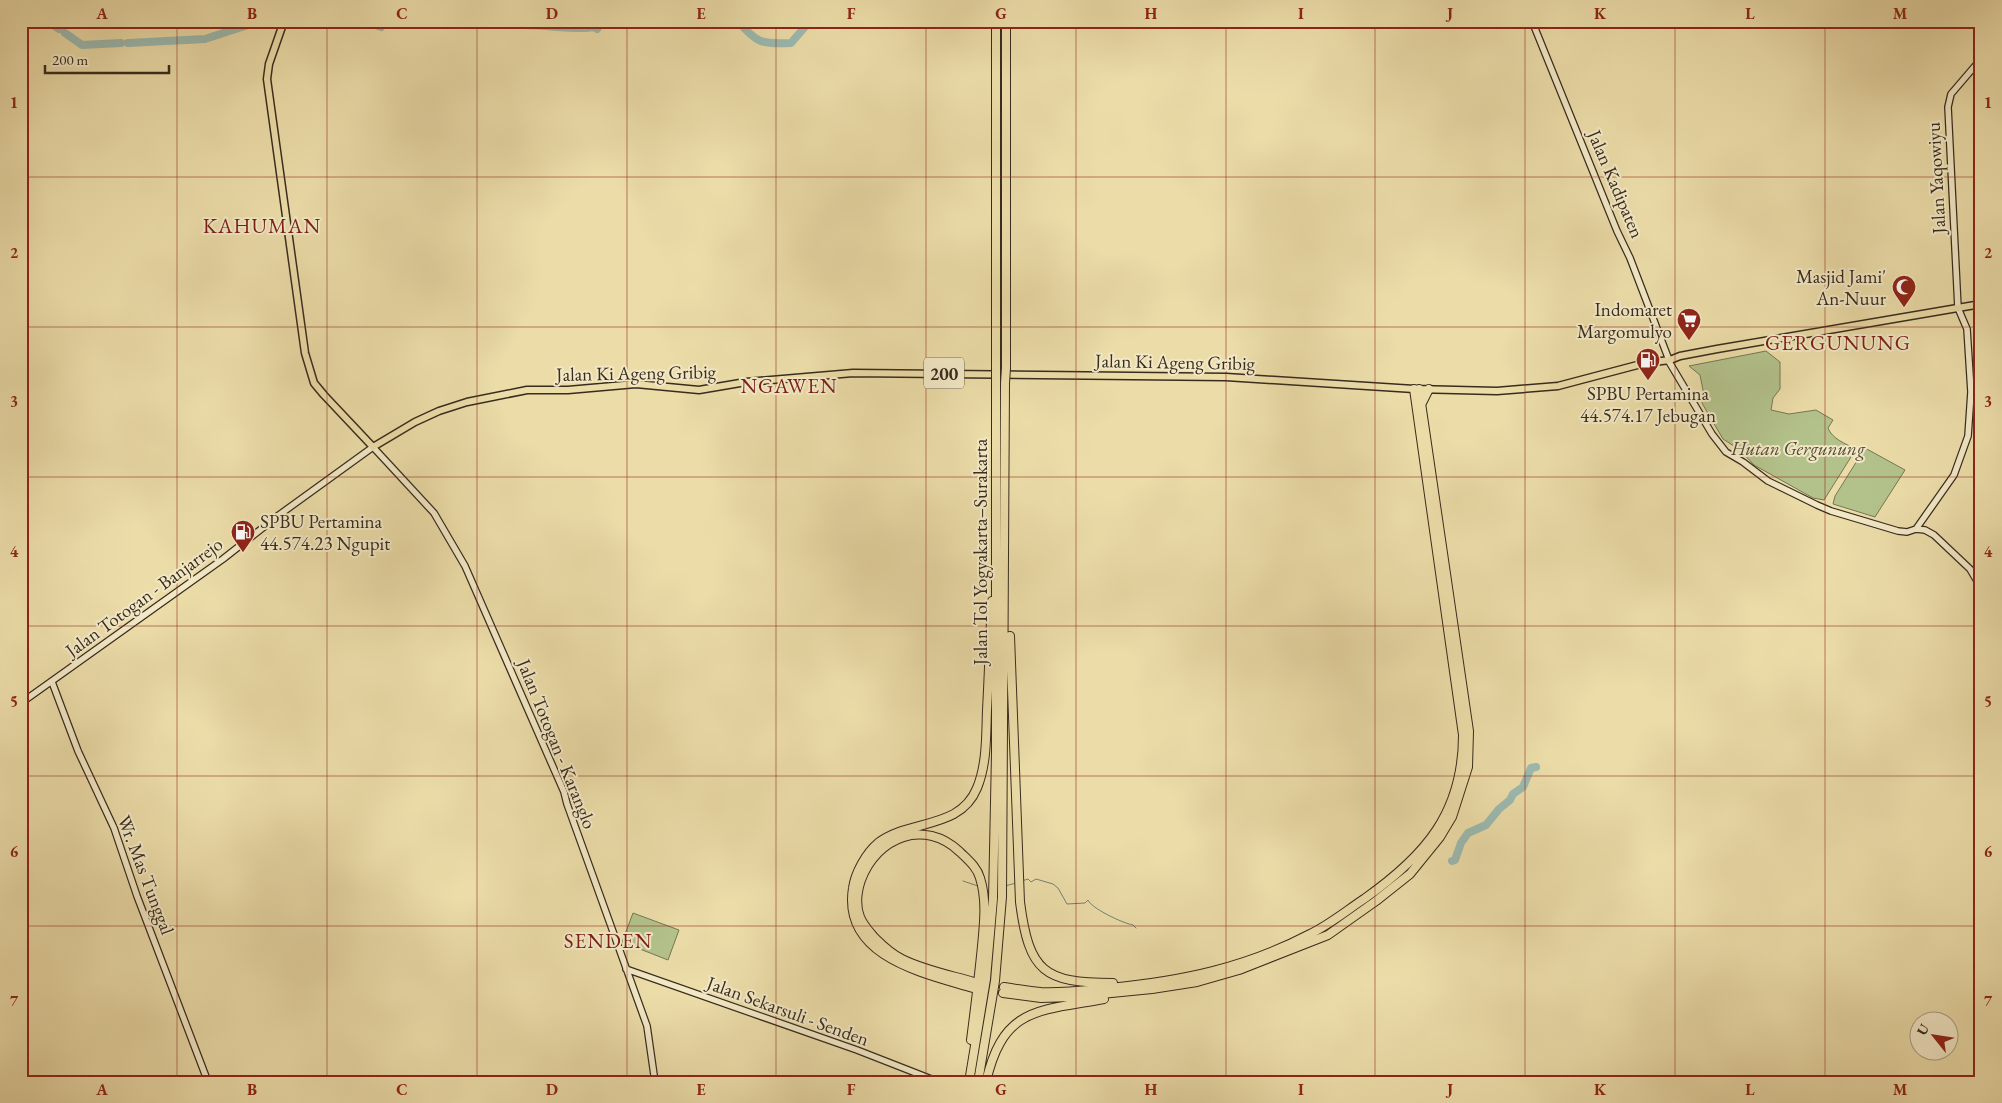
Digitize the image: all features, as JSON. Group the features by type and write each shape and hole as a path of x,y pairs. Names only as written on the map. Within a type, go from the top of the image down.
{"highway":[{"name":"Jalan Tol Yogyakarta–Surakarta","path":"968,1082 986,979 993,899 996,753 997,481 996,21"},
{"name":"Jalan Tol Yogyakarta–Surakarta","path":"978,1082 995,980 1002,898 1006,542 1006,21"},
{"path":"986,1082 998,1045 1006,1031 1023,1018 1052,1009 1209,973 1265,954 1310,934 1375,891 1411,861 1439,828 1454,797 1462,766 1463,735 1418,402 1414,389"},
{"path":"1418,402 1429,389"},
{"path":"968,1082 984,918 984,894 980,877 973,864 955,846 946,841 928,835 909,834 896,839 880,849 864,872 857,902 864,926 882,945 901,959 974,985 899,964 877,950 860,930 850,903 853,885 859,870 869,852 878,843 907,828 944,820 954,815 968,803 977,789 985,754 997,481"},
{"path":"1006,542 1020,902 1028,944 1033,957 1042,967 1055,976 1081,983 1151,987"},
{"path":"1003,990 1072,992 1151,987"}],"main road":[{"path":"284,21 267,79 305,353 314,383 373,447"},
{"name":"Jalan Ki Ageng Gribig","path":"373,447 415,422 439,411 467,402 527,390 568,390 636,384 699,390 746,382 853,373 1226,377 1414,389 1497,391 1558,386 1645,363 1669,361 1680,356 1981,304"}],"street":[{"name":"Jalan Kadipaten","path":"1532,21 1617,231 1630,258 1669,361 1723,450 1768,481 1831,512 1898,531 1907,532 1916,529"},
{"name":"Jalan Yaqowiyu","path":"1916,529 1954,475 1968,436 1971,392 1966,330 1958,308 1948,99 1981,59"},
{"name":"Jalan Totogan - Banjarrejo","path":"21,704 223,559 279,515 373,447"},
{"name":"Jalan Totogan - Karanglo","path":"373,447 428,504 444,528 475,586 562,788 647,1026 655,1082"},
{"path":"1916,529 1924,530 1934,535 1970,569 1978,581 1981,592"},
{"name":"Wr. Mas Tunggal","path":"52,682 78,751 114,828 137,896 208,1082"},
{"name":"Jalan Sekarsuli - Senden","path":"626,968 858,1050 939,1082"}],"green space":[{"name":"Hutan Gergunung","path":"1766,351 1780,362 1780,389 1773,398 1771,410 1789,414 1816,410 1833,420 1828,428 1833,435 1856,449 1824,500 1813,498 1754,465 1740,450 1723,439 1701,400 1704,395 1700,375 1689,366"},
{"path":"1865,448 1905,470 1875,517 1833,504 1835,496"},
{"path":"633,913 679,930 668,960 622,942"}],"waterway":[{"path":"47,21 59,29"},
{"path":"128,43 205,39 260,21"},
{"path":"365,21 381,27 383,21"},
{"path":"499,21 516,25 593,27 597,29 601,23 610,21"},
{"path":"738,21 755,38 766,43 791,43 810,21"},
{"path":"65,33 82,45 121,43"},
{"path":"238,551 243,547"},
{"path":"55,683 113,641"},
{"path":"25,704 52,685"},
{"path":"1452,861 1455,860 1461,843 1468,833 1486,825 1499,809 1510,800 1513,794 1523,787 1531,768 1536,767"},
{"path":"1022,881 1028,879 1031,882 1036,879 1053,884 1058,888 1067,904 1085,903 1088,900 1101,911 1136,928"},
{"path":"963,881 978,886"},
{"path":"1005,886 1016,883"}],"place":[{"name":"Masjid Jami' An-Nuur","path":"1904,308"},
{"name":"Indomaret Margomulyo","path":"1689,341"},
{"name":"SPBU Pertamina 44.574.17 Jebugan","path":"1648,381"},
{"name":"SPBU Pertamina 44.574.23 Ngupit","path":"243,553"}],"district":[{"name":"KAHUMAN","path":"262,225"},
{"name":"GERGUNUNG","path":"1838,342"},
{"name":"NGAWEN","path":"789,385"},
{"name":"SENDEN","path":"608,940"}]}
